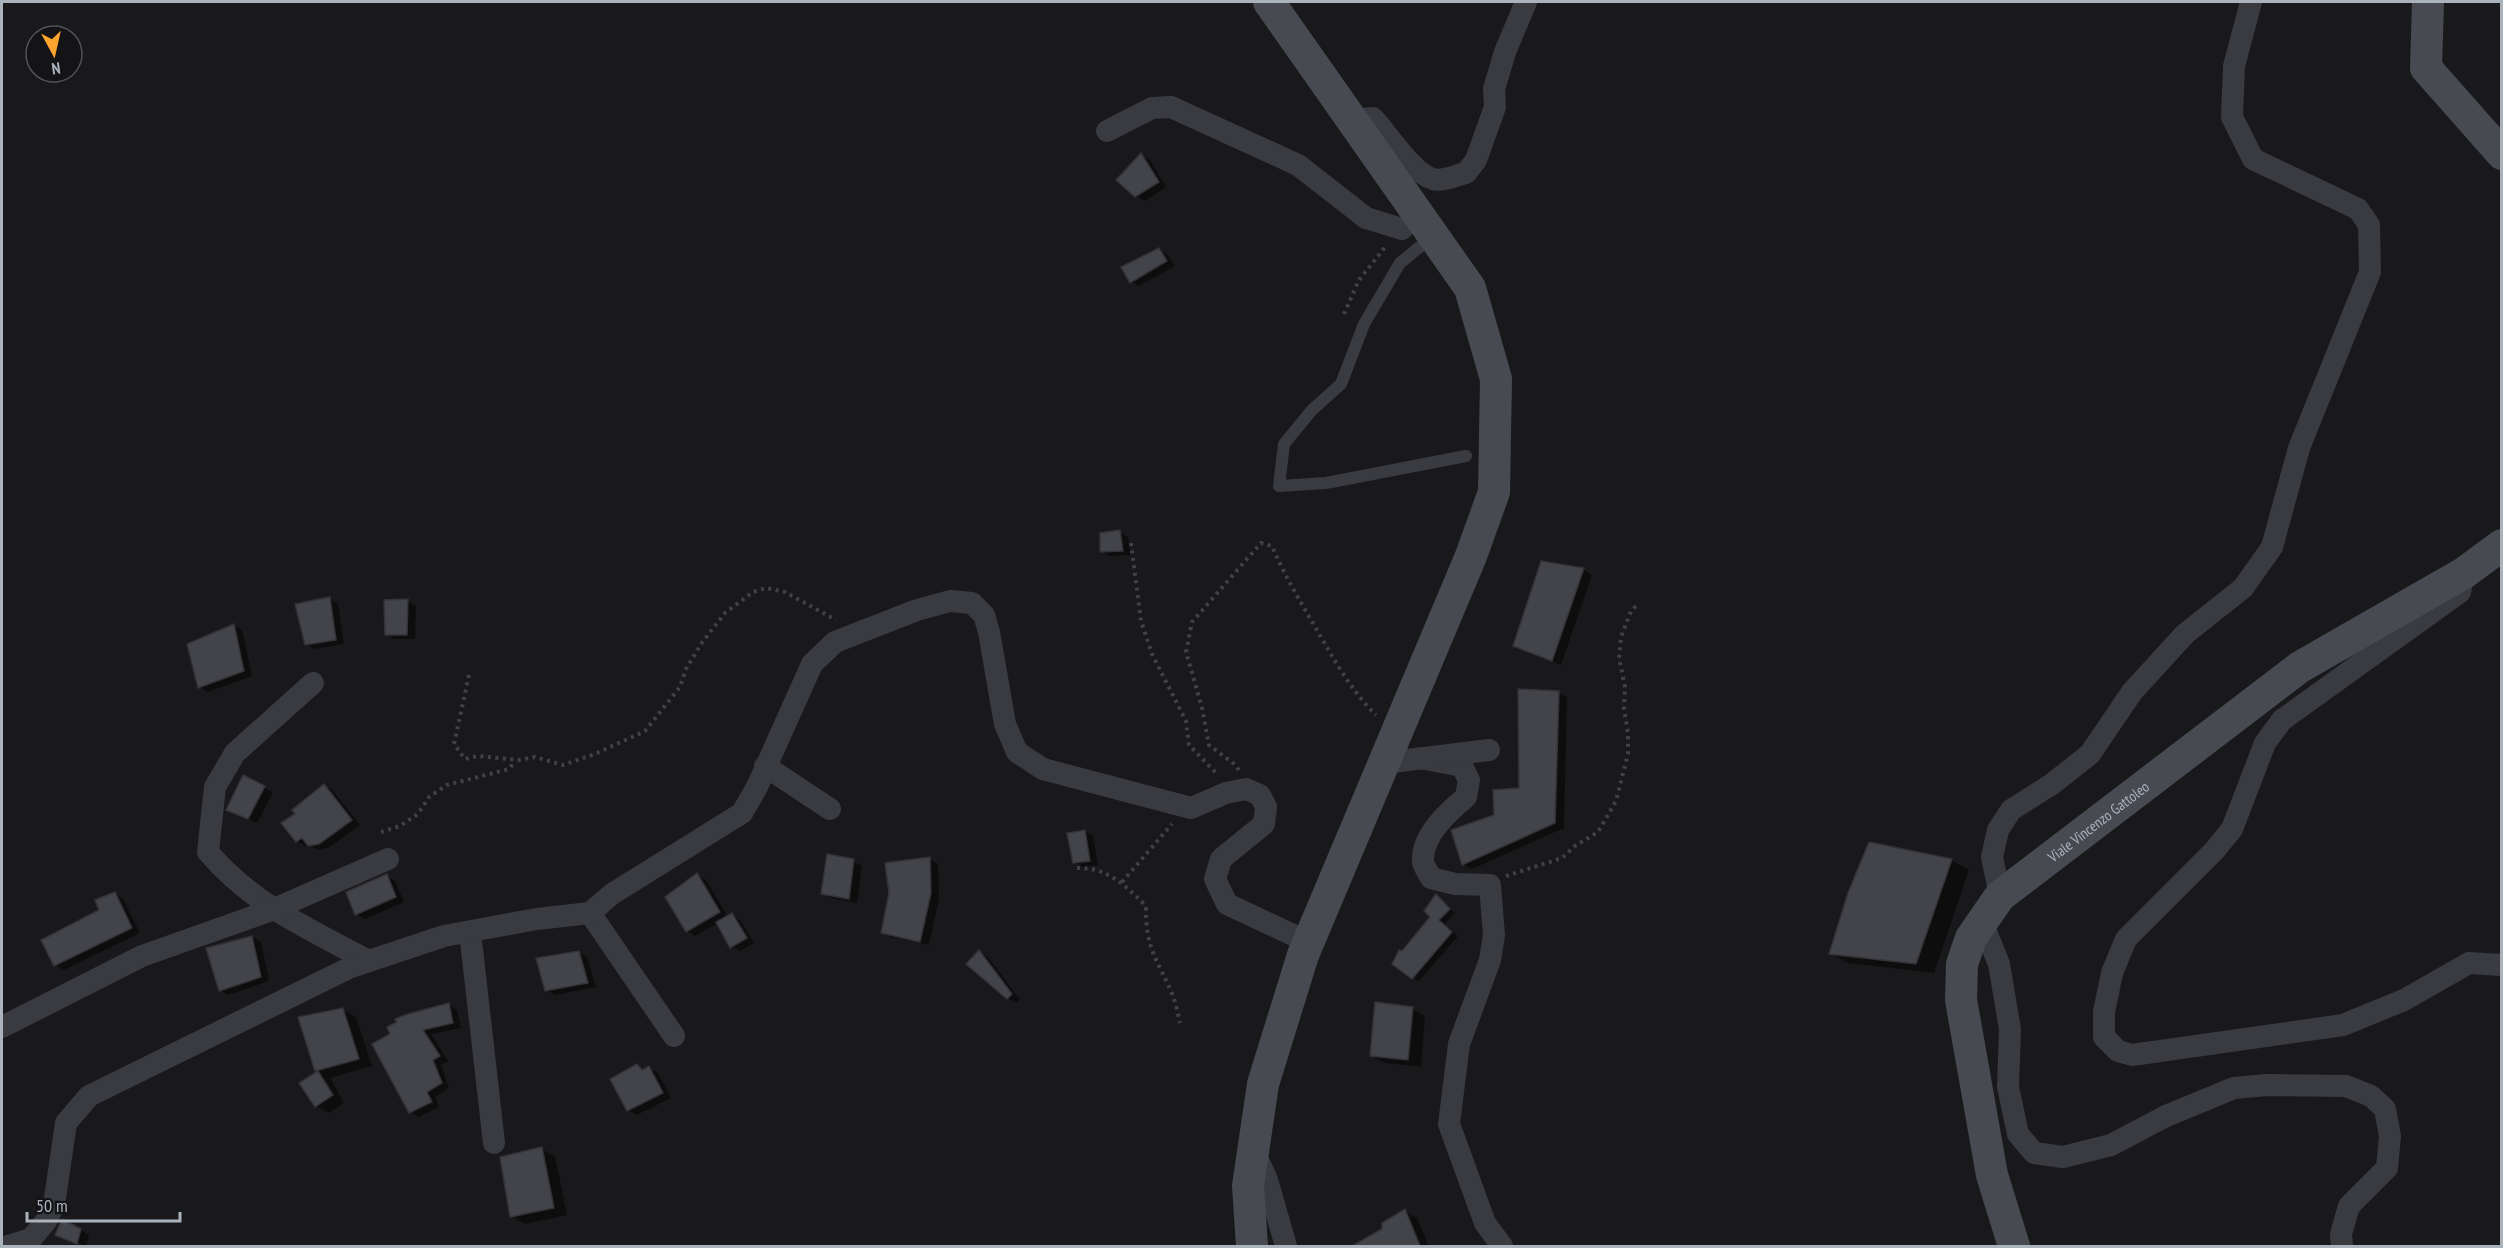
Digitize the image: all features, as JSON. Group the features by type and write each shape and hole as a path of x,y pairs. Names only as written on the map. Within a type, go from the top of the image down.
{"main road":[{"path":"1252,1246 1248,1186 1263,1084 1308,942 1471,555 1494,492 1496,379 1470,288 1269,2"},
{"path":"2428,2 2426,68 2502,153"},
{"name":"Viale Vincenzo Gattoleo","path":"2014,1246 1992,1175 1961,1000 1962,964 1971,938 2000,896 2300,667 2464,573 2502,545"}],"street":[{"path":"1352,120 1373,118 1404,156 1434,180 1466,173 1476,160 1495,107 1494,89 1505,52 1526,2"},
{"path":"2000,896 1992,857 1998,830 2011,810 2052,784 2090,754 2132,692 2185,634 2243,588 2272,547 2299,448 2370,272 2369,225 2358,209 2253,159 2232,117 2234,66 2251,2"},
{"path":"1107,130 1152,108 1171,107 1298,165 1366,218 1401,229"},
{"path":"2464,573 2460,592 2282,720 2265,742 2232,829 2214,851 2126,939 2112,974 2104,1012 2104,1037 2118,1051 2132,1055 2343,1025 2404,1000 2469,963 2502,965"},
{"path":"8,1246 31,1239 46,1221 54,1205 66,1123 89,1096 351,967 444,936 537,919 590,913 631,881 741,813 812,664 835,642 917,610 950,601 972,603 984,615 1005,724 1017,752 1043,769 1191,808 1226,793 1252,791 1266,807 1264,824 1221,859 1215,879 1227,904 1308,942"},
{"path":"313,683 235,753 214,787 208,852 229,875 272,910 369,961"},
{"path":"1384,763 1489,750"},
{"path":"1420,758 1462,766 1469,780 1466,797 1451,809 1427,842 1423,862 1431,879 1455,884 1490,885 1494,935 1490,960 1459,1044 1449,1124 1485,1223 1502,1246"},
{"path":"765,766 830,809"},
{"path":"2,1027 142,956 272,910 388,859"},
{"path":"590,913 674,1036"},
{"path":"1982,922 1999,964 2010,1029 2008,1087 2018,1134 2034,1153 2063,1156 2111,1145 2166,1116 2234,1088 2267,1085 2346,1086 2371,1096 2385,1109 2390,1136 2387,1168 2349,1206 2341,1234 2342,1246"},
{"path":"470,932 494,1143"},
{"path":"1254,1149 1267,1180 1286,1246"}],"lane":[{"path":"1433,236 1400,263 1364,324 1341,384 1312,410 1284,444 1279,486 1326,483 1466,456"}],"path":[{"path":"1344,314 1359,280 1401,229"},
{"path":"1131,543 1142,621 1152,654 1186,721 1190,745 1206,765 1224,780 1252,791"},
{"path":"1252,791 1233,763 1209,745 1202,708 1186,652 1192,622 1261,543 1272,546 1280,565 1330,652 1365,704 1396,734"},
{"path":"470,675 454,744 465,759 477,756 516,760 534,757 563,765 595,754 645,731 680,687 686,669 701,644 725,613 753,592 766,588 785,592 857,634"},
{"path":"1490,885 1510,875 1562,858 1575,846 1598,832 1609,815 1616,801 1628,754 1628,733 1624,709 1625,687 1619,658 1622,636 1631,611 1638,604"},
{"path":"381,832 400,826 418,814 429,797 447,785 509,769 516,760"},
{"path":"1122,882 1186,807"},
{"path":"1077,868 1085,868 1122,882 1146,906 1147,930 1153,957 1173,997 1180,1023"}],"building":[{"path":"1141,153 1159,182 1135,197 1116,180"},
{"path":"1159,248 1167,261 1130,283 1121,267"},
{"path":"1120,530 1123,551 1100,552 1100,533"},
{"path":"1541,561 1584,568 1552,661 1513,646"},
{"path":"330,597 336,640 305,645 295,604"},
{"path":"408,599 407,635 385,635 384,600"},
{"path":"234,624 244,671 198,688 187,644"},
{"path":"1518,689 1559,691 1555,823 1462,865 1451,830 1494,815 1493,790 1519,788"},
{"path":"243,775 265,786 248,819 226,810"},
{"path":"324,784 352,820 319,844 308,846 302,838 296,842 281,823 295,814 292,810"},
{"path":"1085,830 1090,861 1073,863 1067,833"},
{"path":"1869,842 1952,859 1916,964 1829,954 1848,893"},
{"path":"827,854 854,859 849,899 821,894"},
{"path":"930,857 931,893 920,942 881,933 889,893 885,863"},
{"path":"697,873 720,912 686,932 665,897"},
{"path":"387,874 396,897 355,915 346,892"},
{"path":"115,892 132,928 54,966 41,940 99,910 95,900"},
{"path":"1436,894 1450,909 1439,920 1452,932 1412,979 1392,964 1399,950 1402,951 1430,917 1424,911"},
{"path":"732,913 747,938 730,948 716,922"},
{"path":"252,936 261,977 219,991 206,948"},
{"path":"979,950 1012,994 1007,999 966,964"},
{"path":"579,951 588,983 545,991 536,958"},
{"path":"1375,1002 1413,1007 1408,1060 1370,1056"},
{"path":"449,1003 453,1023 423,1030 440,1056 433,1060 442,1083 427,1092 432,1102 409,1113 372,1044 390,1034 387,1027 397,1022 395,1019"},
{"path":"343,1008 359,1059 315,1071 298,1017"},
{"path":"637,1064 642,1070 649,1066 663,1093 627,1111 610,1079"},
{"path":"318,1071 333,1095 315,1107 299,1083"},
{"path":"542,1147 554,1208 510,1217 500,1157"},
{"path":"1405,1209 1420,1246 1352,1246 1382,1229 1382,1223"},
{"path":"62,1219 81,1229 77,1244 55,1235"}]}
